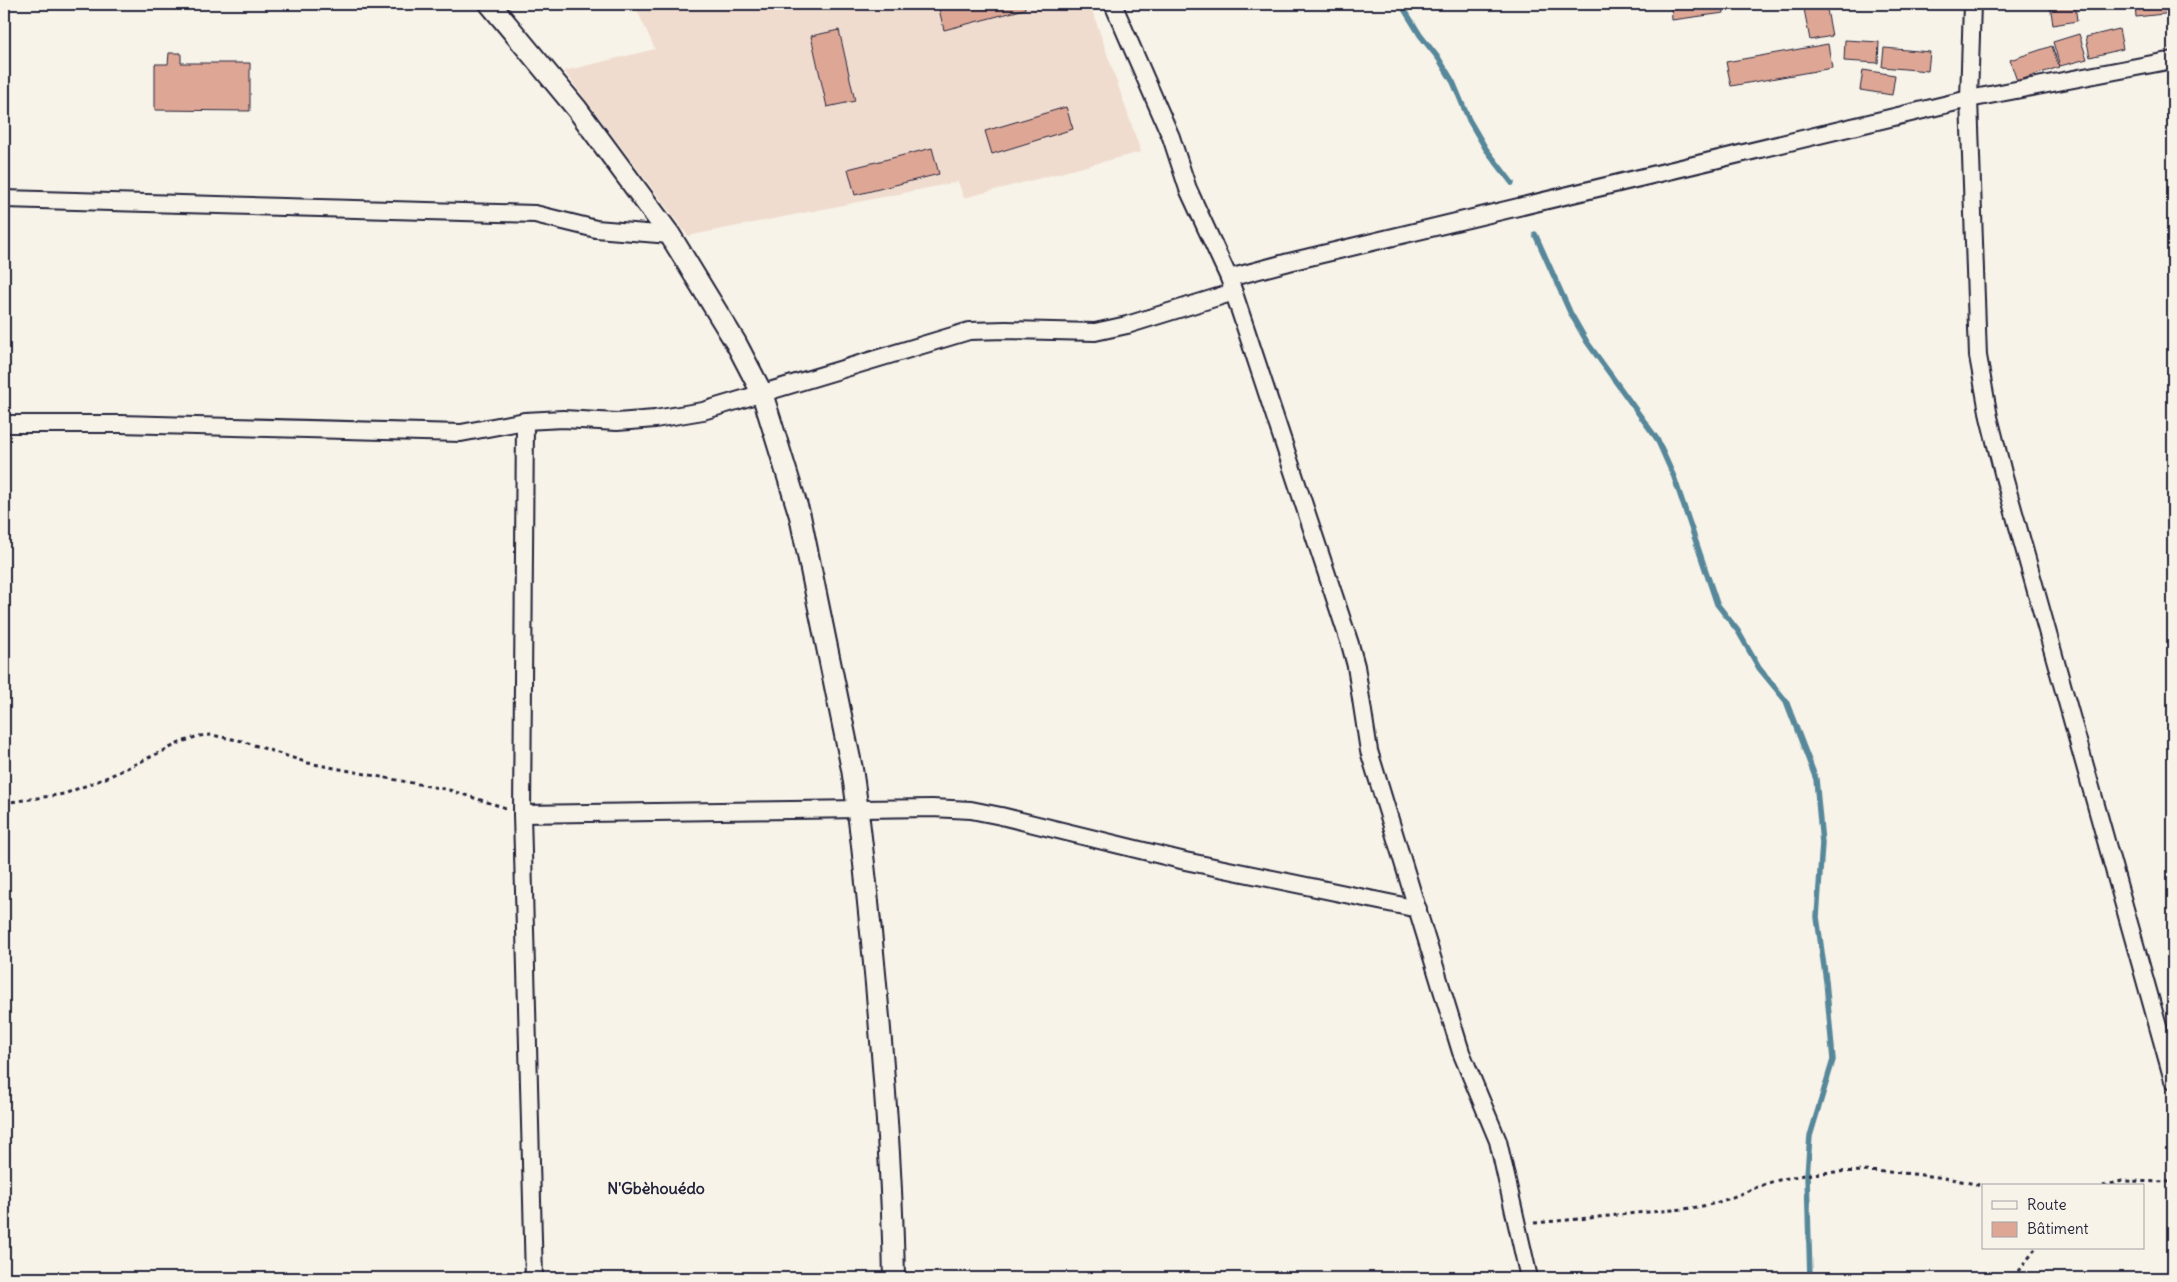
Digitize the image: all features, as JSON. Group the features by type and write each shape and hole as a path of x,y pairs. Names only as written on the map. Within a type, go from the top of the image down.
{"street":[{"path":"490,4 577,109 670,235 736,343 762,393 800,516 852,769 880,1020 893,1226 894,1278"},
{"path":"1113,4 1171,137 1188,190 1231,285 1350,644 1356,666 1370,751 1460,1052 1498,1141 1529,1278"},
{"path":"1972,4 1969,99 1978,356 1989,417 2006,486 2173,1080"},
{"path":"4,424 120,424 461,433 525,421 563,419 617,422 655,419 703,411 969,331 1096,332 1127,325 1288,262 1969,99 2173,60"},
{"path":"4,199 535,214 596,229 670,235"},
{"path":"525,421 522,814 534,1278"},
{"path":"522,814 932,808 971,810 1185,861 1418,909"}],"path":[{"path":"4,804 64,794 108,777 182,742 198,736 212,735 242,741 308,764 449,790 522,814"},
{"path":"1517,1225 1685,1209 1731,1198 1778,1180 1825,1172 1856,1171 1924,1176 1957,1180 1982,1186"},
{"path":"2111,1184 2122,1181 2173,1182"},
{"path":"2014,1278 2035,1250"}],"shaded area":[{"path":"634,4 1090,4 1141,152 964,198 958,182 688,236 564,71 655,49"}],"building":[{"path":"1024,4 1025,9 944,30 938,5"},
{"path":"1671,4 1723,4 1724,13 1672,20"},
{"path":"1803,4 1826,4 1832,36 1810,40"},
{"path":"2050,4 2075,4 2077,21 2053,25"},
{"path":"2135,4 2173,4 2173,13 2136,17"},
{"path":"2119,29 2123,49 2090,57 2086,37"},
{"path":"839,30 855,101 827,107 811,36"},
{"path":"2079,34 2087,59 2060,66 2053,42"},
{"path":"1845,40 1879,42 1878,63 1844,61"},
{"path":"1828,44 1832,68 1731,86 1726,62"},
{"path":"2052,46 2059,67 2017,81 2010,60"},
{"path":"1884,48 1930,52 1928,71 1882,67"},
{"path":"169,53 181,53 181,63 250,63 250,111 155,110 155,64 168,64"},
{"path":"1863,70 1895,75 1892,95 1860,90"},
{"path":"1066,107 1073,129 992,154 985,131"},
{"path":"932,148 939,174 855,195 848,169"}],"waterway":[{"path":"1401,4 1453,82 1469,120 1486,149 1512,183"},
{"path":"1535,234 1570,312 1587,342 1657,439 1674,477 1717,604 1738,631 1759,668 1786,701 1816,779 1822,843 1817,917 1826,981 1833,1060 1810,1136 1807,1175 1810,1278"}],"district":[{"name":"N'Gbèhouédo","path":"656,1188"}]}
